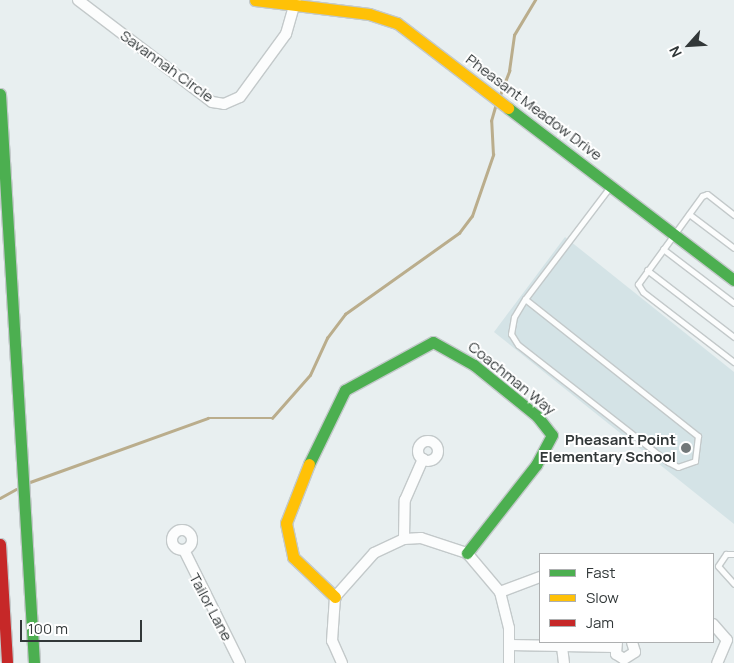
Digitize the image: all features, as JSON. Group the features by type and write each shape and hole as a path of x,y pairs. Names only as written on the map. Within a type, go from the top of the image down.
{"main road":[{"name":"Pheasant Meadow Drive","path":"255,0 295,4 384,18 477,84 734,280"},
{"path":"0,94 34,663"},
{"name":"Coachman Way","path":"335,597 293,557 286,523 298,486 345,390 433,342 474,365 537,416 552,436 536,465 467,553"},
{"path":"0,544 6,659"}],"street":[{"name":"Savannah Circle","path":"78,0 212,102 224,104 240,98 281,42 295,4"},
{"path":"404,539 405,500 423,459"},
{"path":"342,663 332,641 335,597 374,553 404,539 434,540 467,553 500,592 510,645 508,663"},
{"name":"Tailor Lane","path":"184,550 240,663"},
{"path":"500,592 539,577"},
{"path":"714,625 727,640 718,663"},
{"path":"510,645 562,647 616,644 618,656 628,658 635,652 632,643"},
{"path":"562,647 564,663"}],"lane":[{"path":"525,299 698,436 696,461 678,467 668,462 548,368 511,334 514,317 525,299 611,186"},
{"path":"734,215 707,194 689,214 638,284 642,292 734,362"},
{"path":"689,214 734,248"},
{"path":"664,249 734,303"},
{"path":"648,270 734,337"},
{"path":"734,554 726,554 718,566 734,584"}],"shaded area":[{"name":"Pheasant Point Elementary School","path":"565,237 734,372 734,524 494,332"}],"waterway":[{"path":"500,95 509,71 514,35 535,0"},
{"path":"30,482 208,418 272,418 310,375 327,338 345,314 459,233 472,216 493,155 491,121 496,104"},
{"path":"0,498 16,489"}],"traffic: fast":[{"path":"0,94 34,663"},
{"path":"508,108 734,280"},
{"path":"309,464 345,390 433,342 474,365 537,416 552,435 536,465 467,553"}],"traffic: slow":[{"path":"255,0 369,14 397,23 508,108"},
{"path":"309,464 286,523 293,557 335,597"}],"traffic: jam":[{"path":"0,544 7,663"}],"place":[{"name":"Pheasant Point Elementary School","path":"686,448"}]}
